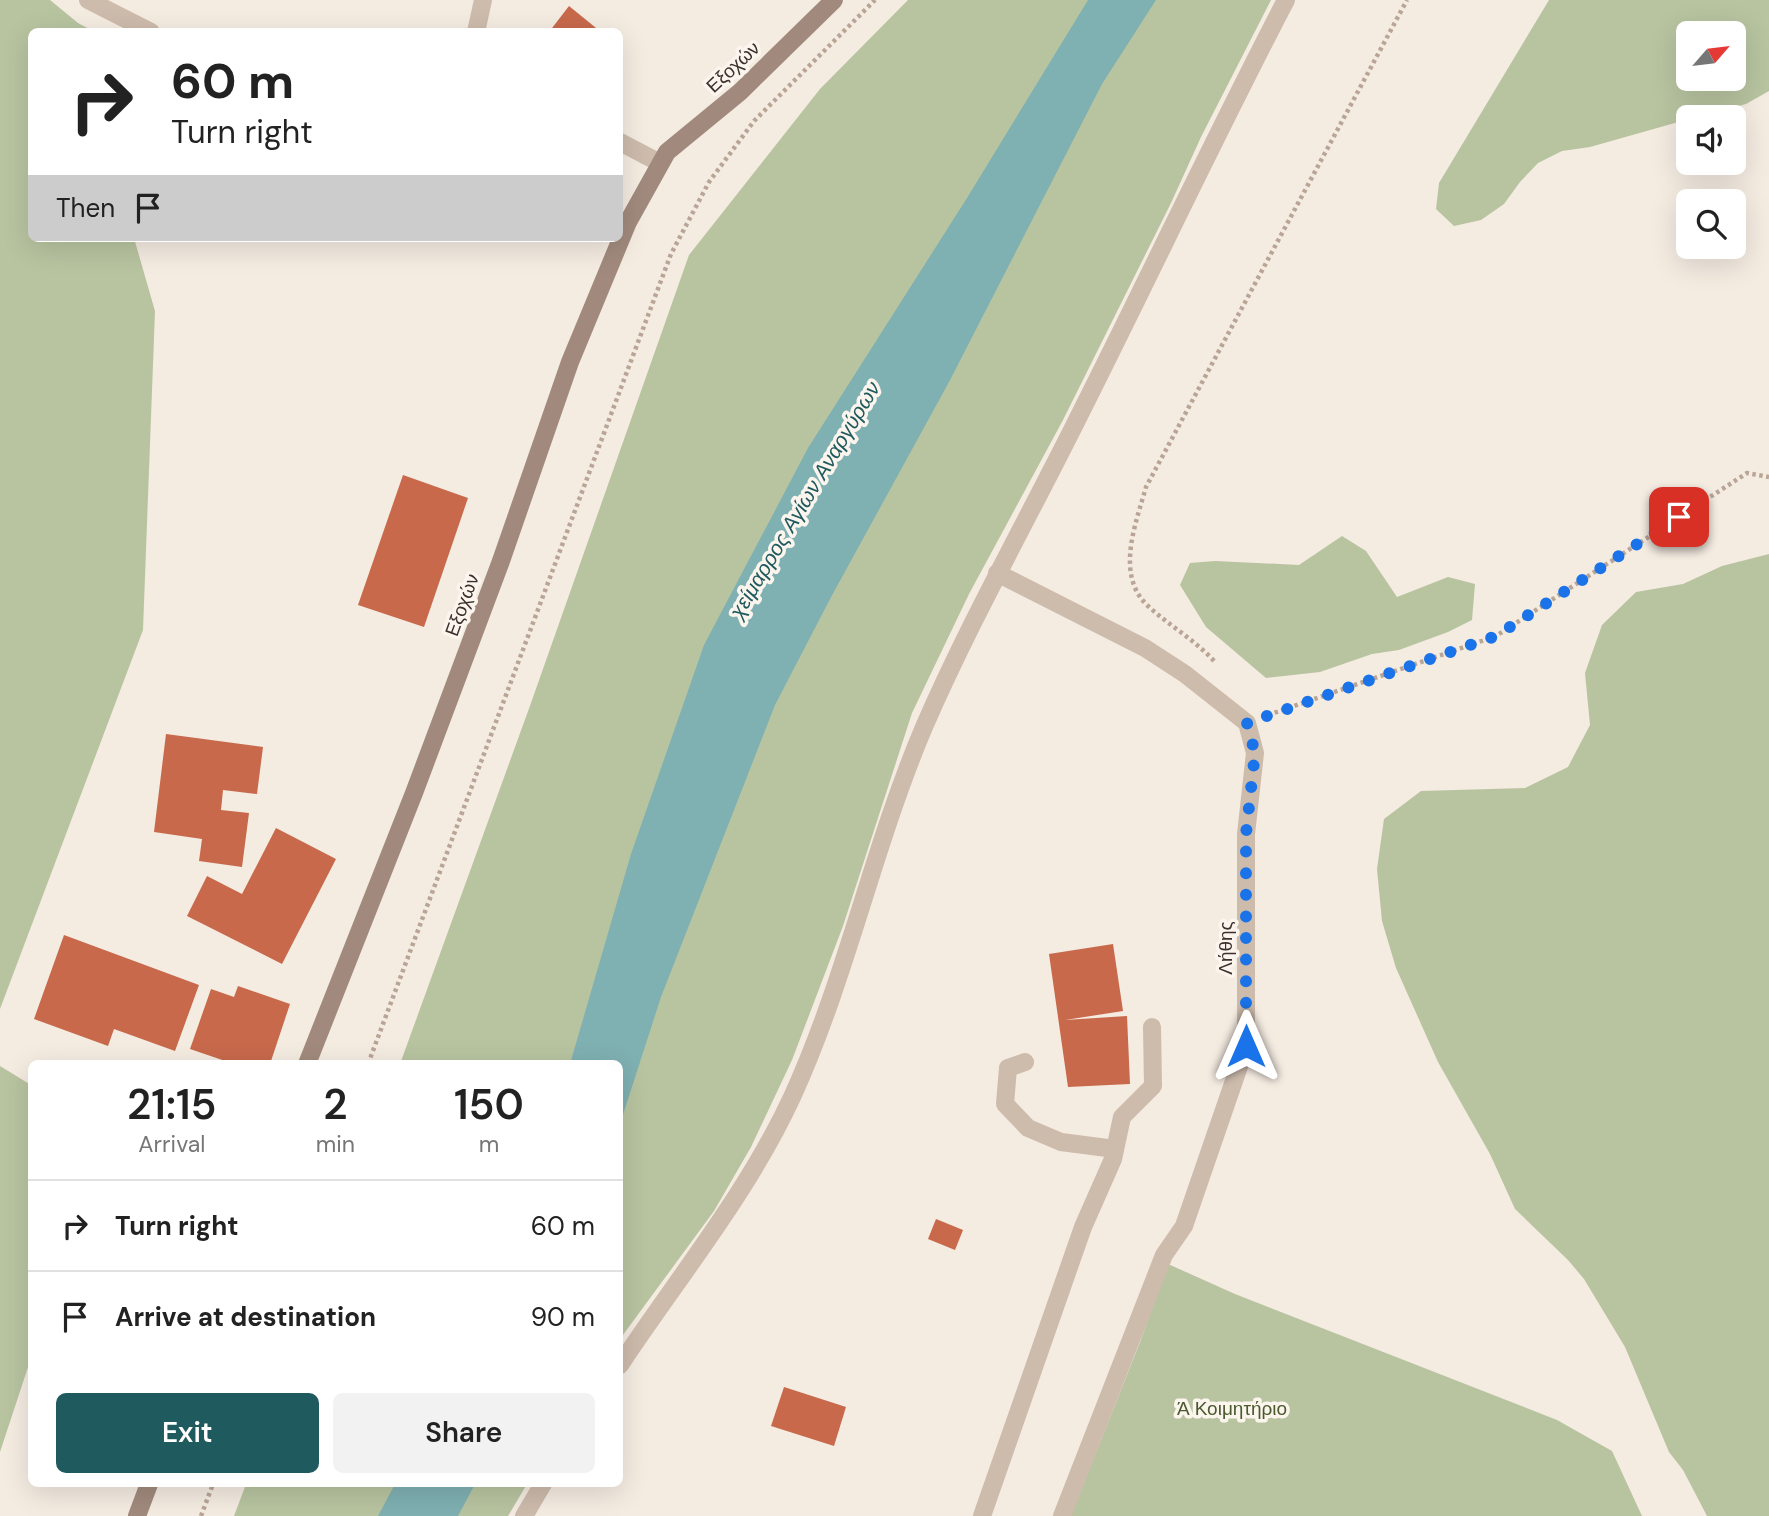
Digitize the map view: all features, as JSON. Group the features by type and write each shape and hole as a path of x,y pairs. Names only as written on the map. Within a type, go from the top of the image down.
{"main road":[{"name":"Εξοχών","path":"623,234 667,152 740,92 834,0"},
{"name":"Εξοχών","path":"309,1060 414,793 570,362 620,242"},
{"path":"137,1516 148,1487"}],"street":[{"path":"88,0 143,28"},
{"path":"477,28 483,0"},
{"path":"623,1361 734,1203 782,1118 821,1026 895,803 924,729 997,573 1032,510 1219,128 1286,0"},
{"path":"623,144 660,163"},
{"path":"997,573 1145,648 1185,674 1247,723"},
{"name":"Λήθης","path":"1062,1516 1164,1255 1184,1226 1246,1046 1246,834 1255,753 1247,723"},
{"path":"982,1516 1083,1227 1113,1159 1122,1117 1153,1086 1152,1027"},
{"path":"1025,1062 1008,1068 1005,1104 1028,1128 1061,1142 1115,1149"},
{"path":"524,1516 541,1487"}],"path":[{"path":"369,1060 671,254 709,182 754,121 875,0"},
{"path":"1219,666 1148,606 1133,583 1129,567 1146,487 1407,0"},
{"path":"1247,723 1496,636 1747,473 1769,477"},
{"path":"201,1516 212,1487"}],"green space":[{"path":"0,0 50,0 87,28 28,28 28,242 135,242 155,311 143,630 0,1009"},
{"path":"908,0 1271,0 1063,420 969,594 912,713 843,926 792,1060 751,1147 714,1211 623,1335 623,1060 401,1060 689,255 820,89"},
{"path":"1549,0 1769,0 1769,91 1742,105 1676,105 1676,123 1590,147 1562,151 1538,163 1504,204 1481,220 1454,226 1436,209 1439,183"},
{"path":"1342,536 1366,551 1397,597 1448,577 1475,584 1472,620 1399,650 1372,654 1320,672 1266,678 1206,627 1180,585 1190,563 1215,561 1299,565"},
{"path":"1769,554 1769,1516 1707,1516 1683,1470 1669,1452 1625,1347 1584,1279 1515,1209 1490,1154 1438,1062 1396,968 1382,921 1377,869 1384,819 1421,791 1525,788 1568,767 1590,725 1585,673 1602,625 1636,592 1683,584 1722,566"},
{"path":"0,1066 28,1083 28,1367 0,1452"},
{"name":"Ά Κοιμητήριο","path":"1168,1264 1235,1294 1557,1420 1612,1451 1642,1516 1071,1516"},
{"path":"245,1487 525,1487 508,1516 234,1516"}],"water":[{"name":"χείμαρρος Αγίων Αναργύρων","path":"1088,0 1156,0 1102,84 949,382 775,705 661,997 623,1115 623,1060 571,1060 631,854 704,645 808,448 967,198"},
{"path":"393,1487 473,1487 458,1516 378,1516"}],"building":[{"path":"569,6 596,28 552,28"},
{"path":"403,475 468,498 424,627 358,605"},
{"path":"166,734 263,747 257,794 223,790 221,810 249,813 242,867 199,861 202,839 154,832"},
{"path":"276,828 336,859 282,964 187,916 207,876 242,894"},
{"path":"64,935 199,985 175,1051 114,1029 108,1046 34,1019"},
{"path":"1113,944 1123,1011 1065,1020 1127,1016 1130,1084 1068,1087 1049,954"},
{"path":"238,986 290,1004 271,1060 222,1060 190,1049 211,989 234,997"},
{"path":"936,1219 963,1230 955,1250 928,1239"},
{"path":"784,1387 846,1407 834,1446 771,1426"}],"route":[{"path":"1246,1046 1246,834 1255,753 1247,723 1496,636 1679,517"}]}
